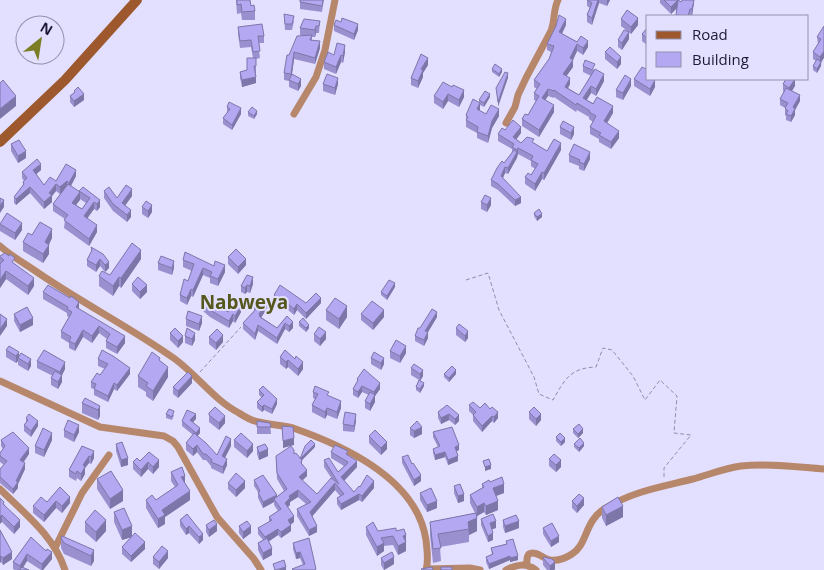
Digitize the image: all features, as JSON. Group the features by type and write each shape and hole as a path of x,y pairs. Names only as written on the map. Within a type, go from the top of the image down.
{"street":[{"path":"294,114 316,77 325,50 335,0"},
{"path":"506,123 516,107 518,95 554,24 555,7 558,0"},
{"path":"0,142 65,80 134,4"},
{"path":"0,259 3,248 55,285 176,360 238,413 258,422 292,428 338,446 381,473 405,495 417,512 425,534 428,555 426,570 470,568 480,570"},
{"path":"0,381 100,427 157,434 174,441 217,517 254,559 261,570"},
{"path":"55,548 82,493 109,455"},
{"path":"527,565 527,557 534,553 552,560 563,559 572,555 580,546 594,516 628,496 664,484 684,481 739,466 824,469"},
{"path":"0,489 46,534 65,570"},
{"path":"506,570 515,565 527,565 536,570"}],"path":[{"path":"466,280 488,273 499,310 534,377 540,394 553,400 565,379 581,367 596,367 603,348 612,350 633,376 644,400 660,380 677,396 674,433 691,435 664,468 664,484"},
{"path":"196,376 241,327"}],"building":[{"path":"237,0 250,0 251,6 254,5 255,11 242,12 241,4 237,5"},
{"path":"300,0 323,0 322,6 300,2"},
{"path":"587,0 598,0 592,18 587,15 592,3"},
{"path":"664,0 678,0 671,7"},
{"path":"678,0 681,2 682,0 694,0 688,15 676,15"},
{"path":"627,10 638,18 631,27 621,19"},
{"path":"284,14 294,16 292,24 285,24"},
{"path":"559,15 566,19 559,32 577,42 581,36 588,41 583,48 577,44 570,58 573,60 563,74 570,78 565,87 579,95 595,69 604,74 596,89 591,86 583,98 593,104 597,97 613,106 604,121 619,131 611,142 599,135 601,133 590,127 596,116 554,90 548,89 542,98 554,105 539,130 522,119 525,114 528,115 539,96 534,93 540,84 534,80 549,59 554,46 547,44"},
{"path":"342,18 358,24 354,34 334,25 336,20 341,22"},
{"path":"304,19 320,21 319,26 316,26 315,30 300,28"},
{"path":"262,24 264,36 258,36 260,51 253,52 251,40 240,41 238,27"},
{"path":"824,26 824,51 820,57 813,52 821,39 817,37"},
{"path":"646,29 646,37 642,34"},
{"path":"624,30 629,32 622,43 618,40"},
{"path":"312,35 310,40 320,41 315,58 294,52 291,74 284,73 287,55 289,55 297,36"},
{"path":"337,43 345,45 343,56 341,55 336,67 324,62 328,52 334,55"},
{"path":"610,47 621,57 617,62 605,52"},
{"path":"421,54 428,58 421,69 423,70 418,81 411,78"},
{"path":"247,58 256,58 256,66 254,66 256,77 242,80 240,72 247,70"},
{"path":"817,59 821,62 817,69 813,66"},
{"path":"585,60 595,64 592,70 583,66"},
{"path":"495,64 502,69 499,74 492,69"},
{"path":"642,67 646,69 646,80 655,80 650,89 634,79"},
{"path":"505,72 508,73 498,102 496,88"},
{"path":"292,74 301,79 298,84 289,80"},
{"path":"327,74 338,78 335,88 323,84"},
{"path":"625,75 631,79 623,93 616,90"},
{"path":"3,80 16,96 0,109 0,83"},
{"path":"785,80 794,80 789,88 783,84"},
{"path":"443,82 464,90 459,100 448,94 443,102 434,96"},
{"path":"78,87 84,94 74,101 70,96"},
{"path":"786,88 800,95 793,107 795,109 791,116 786,114 788,111 785,108 788,103 780,99"},
{"path":"485,91 490,94 484,103 479,100"},
{"path":"473,99 480,103 477,109 486,114 491,105 499,109 492,121 488,136 477,132 478,127 466,120 468,117 466,115"},
{"path":"229,102 241,108 232,125 223,118 230,109 227,107"},
{"path":"252,107 257,111 254,116 248,112"},
{"path":"513,120 521,127 513,137 521,143 527,137 534,139 532,142 547,151 554,139 561,143 544,173 542,172 535,184 525,177 528,173 531,175 538,164 531,160 533,156 512,147 514,144 498,134 502,128 505,130"},
{"path":"563,121 574,127 571,133 560,127"},
{"path":"19,140 26,151 18,156 11,144"},
{"path":"574,144 590,152 584,164 569,155"},
{"path":"514,150 517,152 508,168 505,167 501,176 521,197 515,200 491,180 502,161 504,163"},
{"path":"37,159 41,164 33,170 44,185 50,177 56,181 66,164 76,170 69,183 67,181 60,187 56,184 49,193 52,195 44,202 30,187 16,199 14,197 27,178 22,172"},
{"path":"68,184 80,192 72,203 82,209 90,198 79,191 83,187 100,200 97,204 94,202 84,216 97,225 89,239 64,220 68,215 53,204"},
{"path":"126,185 132,189 122,203 131,210 127,215 113,204 104,191 109,187 117,198"},
{"path":"485,195 491,198 487,205 481,202"},
{"path":"0,198 4,200 0,206"},
{"path":"146,201 152,205 148,211 142,207"},
{"path":"539,209 542,214 537,217 534,213"},
{"path":"7,213 22,223 15,233 0,224"},
{"path":"40,222 52,229 45,242 49,245 43,254 23,242 28,233 32,235"},
{"path":"132,243 141,250 113,286 99,276 102,271 110,275"},
{"path":"91,247 103,254 109,262 105,265 100,259 96,265 87,260 92,250"},
{"path":"236,249 246,259 238,267 228,257"},
{"path":"185,252 214,266 215,261 225,265 218,279 210,276 212,272 203,268 193,290 191,289 187,298 180,295 184,279 188,281 194,264 183,260"},
{"path":"5,253 15,258 12,262 34,278 28,286 6,271 0,280 0,264 4,260 0,256"},
{"path":"161,256 174,261 172,268 158,263"},
{"path":"247,275 253,277 250,286 247,285 245,288 241,286"},
{"path":"138,277 147,285 140,292 132,284"},
{"path":"389,280 395,283 387,296 381,292"},
{"path":"48,285 70,298 71,296 79,302 76,307 125,336 117,347 106,341 110,334 99,326 92,336 83,330 75,344 69,341 71,337 61,331 72,312 67,309 68,307 43,292"},
{"path":"280,285 306,303 316,293 321,298 306,313 297,304 294,309 281,298 280,300 274,295"},
{"path":"207,296 228,312 236,301 241,306 235,316 233,314 229,321 203,304"},
{"path":"261,297 268,300 259,314 260,317 277,328 287,316 293,322 289,326 285,323 277,338 258,325 255,334 243,323 257,308 254,307"},
{"path":"335,298 347,306 339,319 326,310"},
{"path":"372,301 384,310 373,323 361,314"},
{"path":"27,307 33,318 20,325 14,314"},
{"path":"432,309 437,312 425,331 428,332 424,340 415,336 418,328 420,328"},
{"path":"188,311 202,316 199,324 186,319"},
{"path":"0,314 7,319 0,329"},
{"path":"303,318 309,325 306,328 299,322"},
{"path":"459,324 468,331 465,336 456,328"},
{"path":"319,327 326,332 320,339 314,334"},
{"path":"175,328 183,336 178,341 170,333"},
{"path":"187,328 195,333 192,339 185,336"},
{"path":"217,329 223,335 216,343 209,337"},
{"path":"396,340 406,346 400,356 390,351"},
{"path":"9,346 19,352 16,356 6,350"},
{"path":"44,350 65,362 60,372 37,361"},
{"path":"102,350 130,368 117,385 114,383 108,396 94,389 96,384 91,382 97,373 100,375 108,364 98,359"},
{"path":"285,350 295,359 296,356 303,362 298,369 288,360 286,362 280,357"},
{"path":"152,352 168,367 153,391 146,386 148,383 138,376"},
{"path":"374,352 384,358 381,363 371,358"},
{"path":"21,353 31,359 28,364 18,358"},
{"path":"414,364 423,370 420,374 411,368"},
{"path":"452,366 456,370 449,378 444,374"},
{"path":"364,369 380,383 374,392 362,386 358,392 353,389"},
{"path":"55,371 62,375 58,382 51,378"},
{"path":"188,372 192,376 178,391 173,387"},
{"path":"419,380 424,383 420,389 416,387"},
{"path":"263,386 277,399 272,409 264,405 262,407 257,402 264,395 259,390"},
{"path":"315,386 329,392 327,395 341,401 337,412 327,408 325,412 312,405 318,394 313,392"},
{"path":"370,392 375,395 370,404 365,401"},
{"path":"85,398 100,406 98,410 82,403"},
{"path":"473,402 480,408 485,403 490,409 492,407 498,412 482,426 473,415 476,412 469,405"},
{"path":"447,405 459,415 455,419 449,414 441,418 438,412"},
{"path":"215,407 225,416 219,423 209,415"},
{"path":"534,407 541,414 536,419 529,412"},
{"path":"169,409 174,411 172,417 166,414"},
{"path":"187,410 196,414 190,420 200,428 196,433 182,421"},
{"path":"345,412 356,414 354,426 343,424"},
{"path":"29,414 38,421 31,431 24,425 28,420 26,418"},
{"path":"68,420 79,425 74,435 64,430"},
{"path":"257,421 270,423 271,427 257,427"},
{"path":"417,421 422,427 414,431 410,428"},
{"path":"579,424 583,429 578,434 573,429"},
{"path":"282,426 293,427 294,438 283,441"},
{"path":"452,427 459,445 455,447 458,456 448,460 445,452 435,455 433,449 440,446 433,432"},
{"path":"43,428 52,433 44,450 35,446"},
{"path":"375,430 387,442 381,448 369,436"},
{"path":"13,432 29,448 20,460 25,463 16,481 18,482 13,489 0,477 0,469 7,461 0,456 0,453 5,446 1,440"},
{"path":"194,433 217,455 226,436 231,439 222,456 227,459 223,467 211,462 212,460 206,454 203,454 197,445 193,449 186,443"},
{"path":"241,433 253,444 247,451 234,440"},
{"path":"560,433 565,438 561,442 556,437"},
{"path":"580,438 584,443 579,448 574,444"},
{"path":"311,440 315,444 300,459 305,446"},
{"path":"122,442 128,458 121,460 116,444"},
{"path":"265,444 268,449 259,453 257,447"},
{"path":"335,445 348,451 346,454 357,461 341,477 354,492 360,487 367,475 374,481 362,496 359,494 341,504 337,498 344,494 335,483 310,512 317,526 309,530 297,509 311,502 298,490 289,496 290,498 285,503 294,516 288,520 291,525 281,532 278,529 265,537 258,528 272,520 269,517 281,509 274,499 287,489 277,473 276,456 291,446 294,454 296,453 302,460 301,463 307,470 299,477 317,494 331,478 339,484 324,460 329,458 338,472 348,462 331,452"},
{"path":"82,446 94,451 83,465 85,467 81,474 77,471 76,474 69,470"},
{"path":"149,452 159,460 153,467 148,462 141,470 133,462 137,458 140,461"},
{"path":"554,454 561,460 556,465 549,459"},
{"path":"408,455 412,464 421,475 414,480 402,457"},
{"path":"489,459 491,465 485,467 483,461"},
{"path":"182,467 185,476 181,477 190,491 162,510 165,515 158,519 146,500 152,495 156,500 178,485 171,472"},
{"path":"111,471 123,490 110,499 97,479"},
{"path":"236,473 245,481 236,490 228,483"},
{"path":"263,475 277,495 263,502 254,480"},
{"path":"502,477 504,484 493,488 498,501 486,506 484,503 477,507 470,495 484,487 482,484 489,480 490,482"},
{"path":"460,484 464,494 458,496 454,486"},
{"path":"60,487 70,497 62,506 56,501 44,515 33,506 41,497 47,502"},
{"path":"431,488 437,501 427,505 420,493"},
{"path":"579,494 584,498 577,506 572,501"},
{"path":"618,497 623,506 606,515 602,507"},
{"path":"0,498 4,502 3,504 20,520 14,527 2,515 0,517"},
{"path":"124,508 132,526 122,530 114,512"},
{"path":"95,510 106,520 96,532 85,522"},
{"path":"476,513 477,518 468,522 469,529 438,534 441,548 433,549 430,522"},
{"path":"187,514 203,534 199,537 189,526 186,529 180,520"},
{"path":"493,514 496,521 490,523 493,533 488,536 481,519"},
{"path":"516,515 519,521 505,526 503,520"},
{"path":"214,520 217,524 209,530 206,525"},
{"path":"247,521 251,526 243,532 239,526"},
{"path":"373,522 378,531 396,528 396,531 404,529 406,535 403,536 406,542 398,546 393,536 381,538 384,543 377,547 366,527"},
{"path":"552,523 559,536 551,541 543,528"},
{"path":"0,530 12,552 3,558 0,557"},
{"path":"135,533 145,542 131,556 122,547"},
{"path":"62,536 94,550 91,556 64,543 61,538"},
{"path":"31,537 46,551 47,549 52,552 42,564 27,554 20,566 13,562"},
{"path":"267,538 272,548 263,553 258,543"},
{"path":"309,538 316,569 293,570 305,564 300,552 296,553 293,543"},
{"path":"513,539 518,556 510,558 510,556 489,564 486,557 493,554 491,548 507,544 506,541"},
{"path":"162,546 168,551 159,562 153,557"},
{"path":"392,552 394,557 384,563 381,558"},
{"path":"544,557 552,559 555,562 550,566"},
{"path":"284,560 286,567 275,570 273,564"},
{"path":"432,567 433,570 421,569"},
{"path":"441,567 452,567 452,570 441,570"}],"district":[{"name":"Nabweya","path":"244,302"}]}
